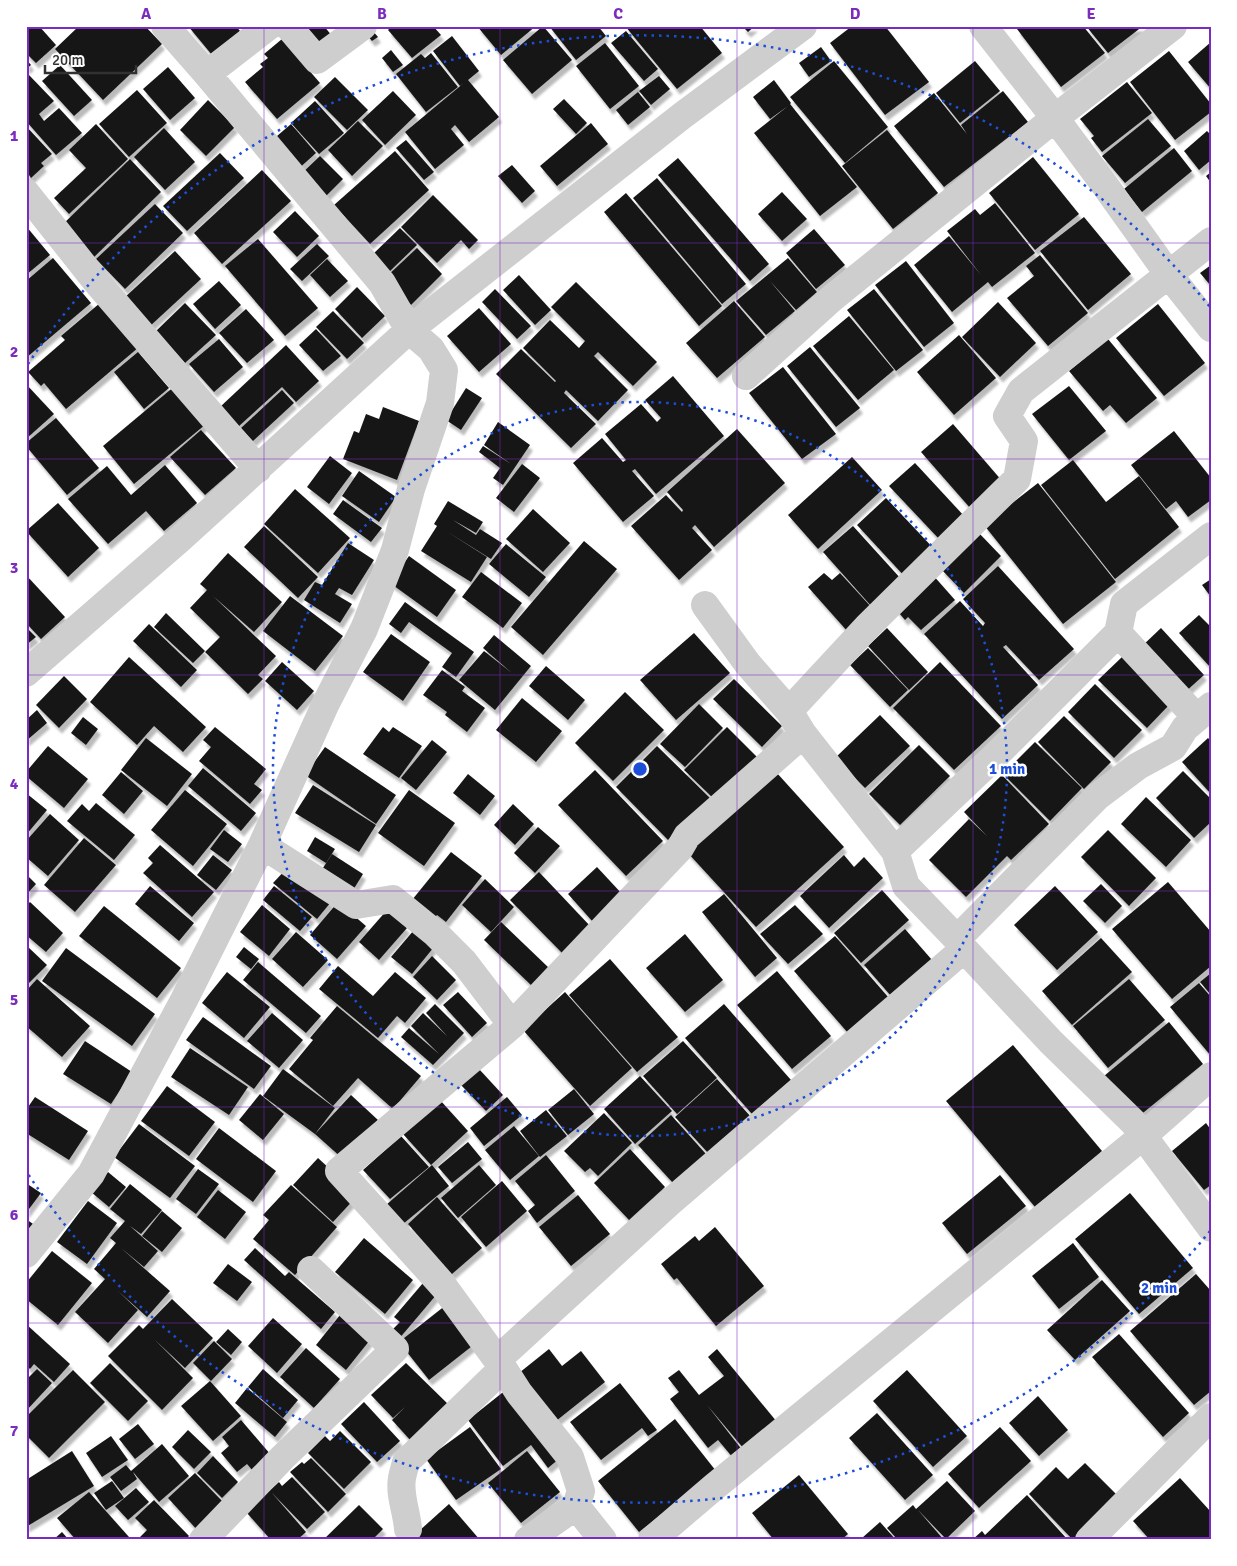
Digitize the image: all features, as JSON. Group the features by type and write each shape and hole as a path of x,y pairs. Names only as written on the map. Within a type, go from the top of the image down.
{"street":[{"path":"26,1254 91,1174 184,1000 262,845 326,703 364,629 395,550 410,490 440,403 444,370 431,349 409,330 382,283 208,74 165,26"},
{"path":"208,74 269,26"},
{"path":"288,26 317,60 363,26"},
{"path":"982,26 1055,118 1169,274 1211,328"},
{"path":"746,376 831,299 1055,118 1174,26"},
{"path":"26,672 181,538 409,330 683,115 786,31"},
{"path":"26,193 95,280 258,469"},
{"path":"528,1540 576,1506 581,1491 570,1457 519,1393 444,1287 339,1171 512,1025 680,848 687,836 796,722 867,627 1017,479 1024,441 1007,416 1021,391 1211,240"},
{"path":"895,850 992,758 1118,632 1124,604 1211,536"},
{"path":"705,604 747,663 796,722 895,850 906,886 1051,1042 1133,1122 1211,1228"},
{"path":"408,1529 407,1516 403,1504 402,1479 406,1462 500,1364 669,1203 960,944 1098,796 1138,766 1173,747 1185,728 1204,712 1118,632"},
{"path":"262,845 356,906 393,899 436,934 464,962 512,1025"},
{"path":"652,1540 722,1480 1143,1136 1211,1076"},
{"path":"203,1540 283,1457 395,1350 311,1270"},
{"path":"1089,1540 1211,1417"},
{"path":"576,1506 603,1540"}],"building":[{"path":"26,26 39,26 56,45 36,63 26,53"},
{"path":"79,26 145,26 162,44 103,100 55,49"},
{"path":"188,26 236,26 240,31 212,55"},
{"path":"309,26 324,26 332,36 318,47 304,30"},
{"path":"392,26 433,26 441,35 412,58 388,30"},
{"path":"477,26 536,26 501,55"},
{"path":"543,26 572,60 532,94 503,60"},
{"path":"549,26 598,26 606,36 576,60"},
{"path":"625,26 700,26 722,53 677,89"},
{"path":"742,26 755,26 748,32"},
{"path":"852,26 885,26 929,82 885,115 830,43"},
{"path":"1021,26 1083,26 1105,53 1061,87 1017,29"},
{"path":"1086,26 1143,26 1108,53"},
{"path":"372,30 378,37 372,41 366,34"},
{"path":"626,31 658,69 644,81 611,43"},
{"path":"452,36 479,71 468,80 499,117 469,142 455,125 451,129 464,145 435,169 405,132 465,82 460,86 433,51"},
{"path":"282,39 320,83 277,119 245,82 263,67 260,64 268,58 264,54"},
{"path":"1211,42 1211,89 1188,62"},
{"path":"605,43 639,86 610,109 576,66"},
{"path":"821,47 831,61 809,77 799,63"},
{"path":"391,50 403,65 393,72 382,58"},
{"path":"1169,51 1211,104 1211,112 1175,140 1130,82"},
{"path":"431,53 458,87 426,112 396,74 421,54 425,58"},
{"path":"26,59 31,65 26,69"},
{"path":"834,61 888,127 845,163 790,97"},
{"path":"975,61 1000,91 960,123 936,93"},
{"path":"60,65 92,100 74,116 42,81"},
{"path":"168,67 195,98 170,120 143,89"},
{"path":"29,75 54,101 39,114 44,121 59,108 82,133 56,155 26,121 26,77"},
{"path":"659,76 670,89 651,105 639,91"},
{"path":"335,77 368,110 347,130 314,97"},
{"path":"774,80 790,104 857,187 820,216 754,133 788,106 770,119 753,97"},
{"path":"1127,82 1152,113 1102,152 1091,138 1094,136 1080,119"},
{"path":"137,90 167,123 129,157 99,124"},
{"path":"393,91 416,115 385,145 362,120"},
{"path":"1003,91 1028,122 944,187 894,126 934,93 967,134 961,125"},
{"path":"638,92 650,107 628,125 616,110"},
{"path":"564,99 587,123 576,134 553,109"},
{"path":"208,100 235,127 206,156 180,130"},
{"path":"315,101 344,133 319,154 291,123"},
{"path":"1148,119 1171,146 1125,183 1102,156"},
{"path":"358,121 383,146 352,176 328,150"},
{"path":"591,123 608,144 557,186 540,166"},
{"path":"96,124 128,159 69,214 54,198 86,168 69,150"},
{"path":"291,124 316,153 296,171 270,142"},
{"path":"26,126 52,154 41,163 44,166 31,178 29,175 26,177"},
{"path":"164,128 195,162 165,190 134,157"},
{"path":"887,130 938,193 893,229 842,166"},
{"path":"1207,131 1211,135 1211,160 1199,170 1184,151"},
{"path":"406,140 434,172 424,180 396,148"},
{"path":"1174,148 1192,171 1142,212 1124,189"},
{"path":"395,151 429,190 370,244 334,205"},
{"path":"220,153 244,178 187,231 163,206"},
{"path":"320,156 343,179 323,199 300,175"},
{"path":"1033,157 1079,214 1035,250 989,193"},
{"path":"678,158 769,264 750,281 658,175"},
{"path":"130,159 161,192 91,260 60,227"},
{"path":"512,165 535,191 522,203 498,176"},
{"path":"262,170 291,201 222,264 194,233"},
{"path":"1211,172 1211,183 1206,176"},
{"path":"657,178 746,284 722,304 633,198"},
{"path":"782,192 807,219 782,241 758,214"},
{"path":"626,193 722,306 699,326 604,212"},
{"path":"433,195 478,240 469,249 461,240 437,263 401,227"},
{"path":"995,203 1035,253 992,287 988,282 952,312 914,265 949,236 981,275 947,231 975,209 980,215"},
{"path":"155,204 183,233 125,289 96,259"},
{"path":"295,211 319,236 297,257 273,232"},
{"path":"1084,217 1131,274 1088,310 1040,251"},
{"path":"26,226 50,255 26,275"},
{"path":"400,228 417,245 389,272 372,255"},
{"path":"814,229 845,265 816,289 786,253"},
{"path":"258,239 318,308 285,336 225,266"},
{"path":"317,244 329,256 302,281 290,269"},
{"path":"417,248 442,274 411,305 385,278"},
{"path":"175,251 201,279 149,327 123,299"},
{"path":"1040,255 1088,313 1048,346 1007,298 1034,276 1026,266"},
{"path":"53,258 91,303 26,358 26,281"},
{"path":"788,258 817,292 796,310 770,281 795,311 766,335 736,301"},
{"path":"327,259 348,281 330,297 310,275"},
{"path":"906,261 954,323 924,347 875,285"},
{"path":"1211,265 1211,286 1200,273"},
{"path":"519,275 551,310 535,325 503,290"},
{"path":"219,281 241,305 215,329 193,304"},
{"path":"576,282 657,362 633,386 598,352 594,356 628,390 598,421 566,390 564,393 596,424 571,448 496,374 521,349 556,381 523,348 550,320 579,348 585,341 551,307"},
{"path":"357,287 385,316 362,338 335,309"},
{"path":"495,289 531,326 517,339 482,302"},
{"path":"874,289 923,350 896,371 847,310"},
{"path":"734,301 765,337 717,378 686,343"},
{"path":"998,302 1036,343 1000,377 962,337"},
{"path":"100,303 139,347 66,409 44,383 41,386 28,372 65,340 61,336"},
{"path":"185,303 216,335 185,363 156,331"},
{"path":"1158,304 1205,363 1164,396 1116,338"},
{"path":"479,308 511,344 479,372 447,336"},
{"path":"246,309 274,340 247,363 219,333"},
{"path":"333,311 364,343 347,359 316,327"},
{"path":"849,316 894,370 858,400 813,346"},
{"path":"316,329 341,356 323,371 299,345"},
{"path":"959,335 996,378 954,415 917,372"},
{"path":"219,339 243,367 214,392 189,364"},
{"path":"1108,339 1157,398 1126,423 1110,405 1103,411 1069,371"},
{"path":"286,345 319,381 296,402 282,387 238,427 220,407"},
{"path":"810,347 860,408 836,427 787,366"},
{"path":"138,352 169,388 144,409 114,372"},
{"path":"783,367 836,434 802,459 749,393"},
{"path":"673,376 724,436 656,494 635,469 632,471 654,496 623,522 573,463 602,438 623,462 626,460 605,434 641,404 657,422 661,418 645,400"},
{"path":"26,384 54,414 26,439"},
{"path":"176,385 206,424 134,484 103,446"},
{"path":"1069,386 1106,431 1069,460 1032,414"},
{"path":"466,388 482,398 461,430 446,420"},
{"path":"282,390 294,403 253,441 241,428"},
{"path":"383,407 419,421 397,480 343,459 354,431 359,433 366,414 379,419"},
{"path":"56,418 99,468 67,495 26,446 26,443"},
{"path":"498,422 530,445 503,485 493,478 500,468 479,452 483,446 511,464 484,445"},
{"path":"953,424 1003,482 971,509 921,452"},
{"path":"737,429 785,483 714,547 695,525 692,528 712,550 679,580 631,526 666,495 682,512 683,510 667,492"},
{"path":"201,430 236,468 205,495 170,457"},
{"path":"1174,431 1211,478 1211,500 1188,517 1176,501 1166,509 1131,465"},
{"path":"330,456 352,473 329,504 307,487"},
{"path":"852,457 882,490 818,549 788,515"},
{"path":"1073,460 1106,502 1139,476 1179,527 1115,579 1041,485"},
{"path":"915,463 965,517 940,540 889,486"},
{"path":"522,464 540,478 514,512 496,498"},
{"path":"165,465 197,503 164,531 146,511 108,544 68,499 107,466 131,495"},
{"path":"359,471 396,497 379,522 342,496"},
{"path":"1038,483 1116,582 1063,624 984,525"},
{"path":"295,489 350,538 318,573 264,524"},
{"path":"886,498 936,551 907,579 857,525"},
{"path":"343,500 382,528 371,542 333,514"},
{"path":"448,501 483,522 476,533 453,520 476,535 480,529 502,543 491,559 446,531 487,557 471,582 421,551 437,526 434,524"},
{"path":"58,503 99,548 68,577 26,531"},
{"path":"533,509 570,543 543,572 506,539"},
{"path":"264,526 318,577 298,598 244,547"},
{"path":"853,526 902,580 872,607 823,552"},
{"path":"978,532 1001,556 964,593 941,569"},
{"path":"584,541 617,569 543,655 511,627"},
{"path":"348,543 374,560 352,595 339,588 335,594 352,604 340,623 304,600 315,582 322,585"},
{"path":"506,544 546,577 529,597 489,564"},
{"path":"228,553 282,602 254,632 213,596 276,656 258,675 263,679 248,694 205,652 220,637 190,608 207,590 200,584"},
{"path":"409,556 456,590 437,617 390,583"},
{"path":"998,566 1074,649 1039,680 1006,645 1003,647 1038,685 1002,719 924,634 960,601 983,626 985,623 963,599"},
{"path":"481,572 522,603 503,628 462,597"},
{"path":"824,573 832,580 840,573 873,609 848,632 808,587"},
{"path":"932,574 955,600 921,630 908,617 905,620 894,607"},
{"path":"26,575 65,617 41,639 26,623"},
{"path":"1211,579 1211,597 1202,585"},
{"path":"290,596 343,636 315,671 263,631"},
{"path":"405,602 474,652 456,677 442,667 452,653 409,622 401,633 389,624"},
{"path":"166,613 205,651 193,663 154,627"},
{"path":"1199,615 1209,625 1211,623 1211,668 1179,633"},
{"path":"149,624 197,670 181,687 133,641"},
{"path":"26,627 36,637 26,645"},
{"path":"887,628 928,672 909,690 868,646"},
{"path":"1161,628 1204,675 1183,694 1140,648"},
{"path":"694,633 730,673 676,720 640,680"},
{"path":"391,634 430,662 403,701 363,672"},
{"path":"494,635 531,666 495,710 459,680 484,651 512,673 483,648"},
{"path":"868,648 908,690 890,707 850,665"},
{"path":"129,657 206,727 183,752 154,726 137,745 90,702"},
{"path":"1122,657 1170,704 1147,728 1098,680"},
{"path":"282,662 314,691 297,710 265,681"},
{"path":"940,662 1001,726 954,770 893,708"},
{"path":"546,666 585,700 568,720 529,686"},
{"path":"442,670 465,687 462,691 485,708 467,732 445,715 447,712 423,695"},
{"path":"64,676 87,699 59,728 36,705"},
{"path":"734,679 782,726 762,747 713,699"},
{"path":"1095,684 1142,730 1114,758 1068,712"},
{"path":"625,692 664,730 613,781 575,743"},
{"path":"522,698 562,731 536,762 496,730"},
{"path":"699,704 723,728 685,767 660,744"},
{"path":"37,710 47,723 26,741 26,720"},
{"path":"880,715 910,746 865,788 835,758"},
{"path":"1064,716 1111,762 1084,789 1038,742"},
{"path":"83,717 98,729 86,745 71,733"},
{"path":"215,727 266,769 254,784 262,790 250,804 199,761 211,747 203,740"},
{"path":"383,727 389,732 393,727 422,746 399,778 363,754"},
{"path":"727,727 757,757 714,799 684,770"},
{"path":"146,738 192,774 167,806 121,770"},
{"path":"1208,738 1211,741 1211,794 1182,762"},
{"path":"432,740 447,752 416,790 401,778"},
{"path":"1035,742 1082,788 1050,821 1003,774"},
{"path":"919,745 950,776 900,825 869,794"},
{"path":"48,746 88,779 64,808 26,776 26,772"},
{"path":"657,746 710,798 668,840 616,787"},
{"path":"325,747 396,795 376,824 305,775"},
{"path":"203,768 256,813 241,831 188,786"},
{"path":"595,770 663,841 626,876 558,805"},
{"path":"1183,771 1211,799 1211,822 1194,838 1156,798"},
{"path":"121,772 143,791 124,814 102,795"},
{"path":"776,772 844,847 756,927 687,852"},
{"path":"468,774 495,796 480,815 453,793"},
{"path":"1002,775 1049,824 1011,860 1007,856 966,897 929,860 969,819 987,836 964,812"},
{"path":"313,785 376,825 359,852 295,813"},
{"path":"185,790 227,824 193,866 151,830"},
{"path":"409,790 455,823 424,866 378,833"},
{"path":"26,793 47,810 26,835"},
{"path":"1146,797 1191,840 1166,867 1121,824"},
{"path":"96,803 135,835 114,860 67,821 82,804 89,811"},
{"path":"513,804 534,824 515,845 494,825"},
{"path":"50,814 79,840 48,876 26,857 26,841"},
{"path":"538,827 560,846 535,873 514,853"},
{"path":"224,830 242,844 228,862 210,849"},
{"path":"1108,830 1156,878 1129,906 1081,857"},
{"path":"315,837 335,849 326,863 307,851"},
{"path":"84,838 116,865 75,912 44,885"},
{"path":"160,845 214,892 192,917 143,873 153,863 148,858"},
{"path":"451,852 482,876 446,922 437,915 434,918 412,900"},
{"path":"332,854 363,874 350,895 319,874"},
{"path":"213,855 232,870 216,890 197,875"},
{"path":"844,855 854,867 864,857 883,878 829,928 800,896"},
{"path":"288,867 331,902 317,919 273,883"},
{"path":"597,867 623,895 593,922 568,894"},
{"path":"539,872 592,928 564,955 510,900"},
{"path":"26,874 36,884 26,895"},
{"path":"485,879 514,907 491,932 462,905"},
{"path":"1168,882 1211,932 1211,966 1172,999 1112,929"},
{"path":"1101,884 1122,906 1105,923 1083,901"},
{"path":"150,886 194,923 179,941 135,904"},
{"path":"274,886 312,917 300,931 263,900"},
{"path":"1055,886 1098,932 1057,970 1014,925"},
{"path":"882,890 909,920 861,963 834,933"},
{"path":"724,894 777,958 755,977 702,912"},
{"path":"30,902 63,933 46,952 26,935 26,906"},
{"path":"338,902 366,926 337,959 310,935"},
{"path":"262,905 290,929 269,956 240,932"},
{"path":"795,905 823,934 788,964 760,934"},
{"path":"104,906 181,968 157,998 79,936"},
{"path":"387,910 407,928 379,960 359,942"},
{"path":"501,922 549,968 532,986 484,940"},
{"path":"905,929 932,960 891,996 864,965"},
{"path":"414,930 434,947 412,974 391,957"},
{"path":"296,932 328,960 303,987 272,959"},
{"path":"685,934 723,980 685,1012 646,968"},
{"path":"835,936 889,998 848,1033 794,971"},
{"path":"1101,938 1132,972 1072,1025 1042,991"},
{"path":"26,945 47,965 26,986"},
{"path":"244,947 259,959 251,969 236,957"},
{"path":"66,948 155,1014 132,1046 42,981"},
{"path":"432,956 456,980 437,1000 413,977"},
{"path":"610,959 678,1037 637,1072 569,995"},
{"path":"258,962 321,1016 306,1033 243,980"},
{"path":"338,966 373,996 395,972 426,998 405,1023 397,1016 378,1038 319,989"},
{"path":"777,971 831,1036 792,1069 737,1005"},
{"path":"227,972 270,1007 244,1038 202,1003"},
{"path":"1211,973 1211,995 1200,982"},
{"path":"37,979 90,1026 62,1057 26,1026 26,991"},
{"path":"1129,979 1165,1020 1108,1068 1073,1026"},
{"path":"1199,983 1211,997 1211,1056 1170,1007"},
{"path":"458,992 487,1023 472,1037 443,1005"},
{"path":"565,992 632,1068 590,1106 523,1030"},
{"path":"435,1004 464,1033 433,1065 401,1037 409,1028 439,1054 411,1026 423,1013 447,1036 426,1013"},
{"path":"724,1004 791,1080 752,1114 685,1038"},
{"path":"337,1006 421,1076 393,1109 358,1078 333,1106 289,1069 313,1040 310,1038"},
{"path":"272,1013 303,1040 279,1068 247,1041"},
{"path":"203,1017 271,1066 254,1089 186,1040"},
{"path":"1169,1022 1203,1064 1138,1117 1104,1076"},
{"path":"85,1041 132,1072 111,1104 63,1074"},
{"path":"683,1041 717,1078 677,1114 643,1076"},
{"path":"1013,1045 1102,1151 1035,1207 946,1101"},
{"path":"190,1048 248,1087 229,1115 171,1077"},
{"path":"283,1069 335,1108 315,1134 263,1096"},
{"path":"479,1069 503,1095 486,1111 461,1085"},
{"path":"640,1076 672,1111 635,1144 604,1109"},
{"path":"717,1079 751,1117 709,1154 675,1117"},
{"path":"167,1086 215,1122 189,1156 141,1121"},
{"path":"574,1089 594,1114 568,1135 548,1110"},
{"path":"260,1094 284,1114 263,1140 239,1120"},
{"path":"351,1095 378,1120 343,1159 315,1134"},
{"path":"35,1097 88,1131 69,1160 26,1133 26,1110"},
{"path":"507,1097 522,1115 484,1146 470,1128"},
{"path":"440,1100 468,1131 431,1165 403,1134"},
{"path":"546,1110 567,1136 540,1157 520,1131"},
{"path":"604,1113 632,1143 598,1176 590,1168 585,1172 564,1151"},
{"path":"671,1115 706,1154 673,1183 638,1145"},
{"path":"1206,1123 1211,1130 1211,1185 1204,1190 1172,1151"},
{"path":"139,1124 195,1166 170,1198 114,1157"},
{"path":"514,1126 539,1156 510,1180 485,1150"},
{"path":"219,1128 276,1171 253,1202 196,1159"},
{"path":"401,1136 429,1167 390,1199 363,1170"},
{"path":"468,1142 482,1159 452,1183 438,1167"},
{"path":"630,1149 665,1187 629,1220 594,1183"},
{"path":"546,1155 575,1191 537,1223 528,1211 535,1205 515,1181"},
{"path":"318,1158 358,1195 333,1222 293,1185"},
{"path":"432,1165 449,1186 403,1224 386,1205"},
{"path":"479,1165 496,1185 458,1218 441,1198"},
{"path":"198,1169 219,1184 196,1214 176,1199"},
{"path":"108,1172 126,1187 109,1207 91,1192"},
{"path":"1000,1175 1026,1206 967,1254 942,1223"},
{"path":"502,1181 527,1211 486,1247 461,1217"},
{"path":"26,1183 41,1193 26,1213"},
{"path":"130,1184 162,1210 141,1234 130,1226 158,1251 144,1267 121,1248 170,1291 147,1317 118,1291 138,1310 108,1343 75,1312 105,1279 94,1269 116,1243 110,1238 125,1221 110,1209"},
{"path":"291,1185 337,1227 295,1275 253,1239 269,1220 263,1215"},
{"path":"218,1190 246,1212 225,1239 197,1217"},
{"path":"1130,1193 1193,1268 1139,1314 1075,1239"},
{"path":"578,1195 610,1234 571,1266 539,1227"},
{"path":"437,1197 482,1248 452,1274 408,1224"},
{"path":"88,1201 117,1223 87,1264 57,1242"},
{"path":"162,1211 182,1228 162,1252 142,1236"},
{"path":"26,1219 36,1226 26,1240"},
{"path":"715,1227 764,1286 716,1326 677,1278 674,1280 661,1264 695,1236 699,1241"},
{"path":"364,1238 413,1280 385,1314 335,1272"},
{"path":"1073,1243 1099,1277 1059,1309 1032,1276"},
{"path":"255,1248 285,1276 289,1272 335,1312 321,1329 244,1260"},
{"path":"52,1251 92,1283 58,1325 26,1299 26,1283"},
{"path":"228,1264 252,1282 237,1301 213,1283"},
{"path":"1196,1274 1211,1291 1211,1391 1194,1405 1130,1331"},
{"path":"1102,1280 1130,1311 1075,1360 1047,1330"},
{"path":"423,1283 437,1294 398,1340 389,1333 400,1322 394,1317"},
{"path":"172,1299 213,1338 185,1368 155,1340 193,1378 162,1410 108,1356 139,1325 143,1329"},
{"path":"446,1305 476,1343 429,1380 399,1342"},
{"path":"340,1315 370,1340 346,1370 316,1345"},
{"path":"273,1318 302,1344 277,1373 248,1346"},
{"path":"26,1324 70,1364 54,1382 34,1364 30,1369 26,1365"},
{"path":"228,1329 242,1342 231,1355 216,1342"},
{"path":"1119,1334 1189,1413 1163,1437 1092,1357"},
{"path":"214,1341 232,1359 211,1381 193,1363"},
{"path":"306,1348 340,1379 314,1408 280,1377"},
{"path":"549,1349 562,1366 581,1351 605,1382 551,1425 514,1377"},
{"path":"717,1349 777,1422 744,1449 707,1405 743,1451 734,1459 718,1440 708,1448 670,1399 679,1392 668,1378 679,1370 699,1395 724,1376 708,1357"},
{"path":"110,1363 148,1401 128,1421 90,1383"},
{"path":"406,1363 450,1406 411,1441 392,1420 405,1407 393,1418 371,1395"},
{"path":"37,1369 52,1383 26,1411 26,1375 29,1377"},
{"path":"263,1369 298,1400 283,1418 248,1387"},
{"path":"73,1370 105,1402 49,1458 26,1435 26,1417"},
{"path":"907,1370 967,1436 933,1467 873,1401"},
{"path":"210,1381 241,1416 213,1441 181,1406"},
{"path":"620,1383 657,1430 648,1436 642,1428 601,1460 570,1422"},
{"path":"247,1388 287,1422 275,1437 235,1403"},
{"path":"507,1389 560,1458 548,1468 531,1445 503,1466 468,1420"},
{"path":"1038,1396 1068,1430 1039,1456 1009,1423"},
{"path":"364,1402 400,1441 377,1462 341,1424"},
{"path":"877,1413 933,1475 905,1500 849,1438"},
{"path":"675,1419 716,1471 639,1532 598,1481"},
{"path":"241,1420 271,1455 253,1471 247,1464 237,1472 221,1453 229,1446 222,1437"},
{"path":"138,1424 154,1444 135,1459 119,1439"},
{"path":"470,1427 501,1469 456,1500 426,1459"},
{"path":"1000,1427 1031,1461 979,1508 948,1474"},
{"path":"188,1430 211,1452 194,1469 172,1447"},
{"path":"340,1431 371,1462 344,1489 308,1453 325,1436 330,1441"},
{"path":"111,1436 128,1460 102,1477 86,1453"},
{"path":"162,1444 189,1476 159,1502 133,1472 137,1479 121,1491 110,1477 126,1465 131,1471"},
{"path":"72,1451 94,1486 26,1527 26,1480"},
{"path":"527,1451 560,1492 521,1523 488,1483"},
{"path":"213,1456 238,1482 222,1498 197,1473"},
{"path":"311,1458 346,1494 328,1512 290,1472 302,1462 304,1464"},
{"path":"1085,1463 1121,1499 1079,1540 1073,1540 1029,1494 1056,1467 1068,1479"},
{"path":"195,1473 226,1505 199,1532 168,1498"},
{"path":"799,1475 848,1534 841,1540 774,1540 752,1513"},
{"path":"292,1477 325,1512 307,1529 272,1493 306,1532 297,1540 271,1540 246,1512 279,1482 282,1486"},
{"path":"1180,1478 1211,1512 1211,1540 1150,1540 1133,1521"},
{"path":"112,1481 124,1498 106,1510 94,1493"},
{"path":"947,1481 975,1511 946,1539 918,1510 944,1540 898,1540 887,1528 913,1505 916,1509"},
{"path":"136,1488 149,1502 128,1520 115,1506"},
{"path":"89,1492 129,1537 126,1540 76,1540 57,1518"},
{"path":"1027,1495 1068,1540 972,1540 982,1531 985,1535"},
{"path":"154,1500 189,1536 185,1540 137,1540 147,1530 135,1518"},
{"path":"449,1504 480,1540 409,1540"},
{"path":"359,1505 383,1529 372,1540 323,1540"},
{"path":"880,1522 896,1540 863,1540 862,1538"},
{"path":"62,1532 69,1540 53,1540"}]}
